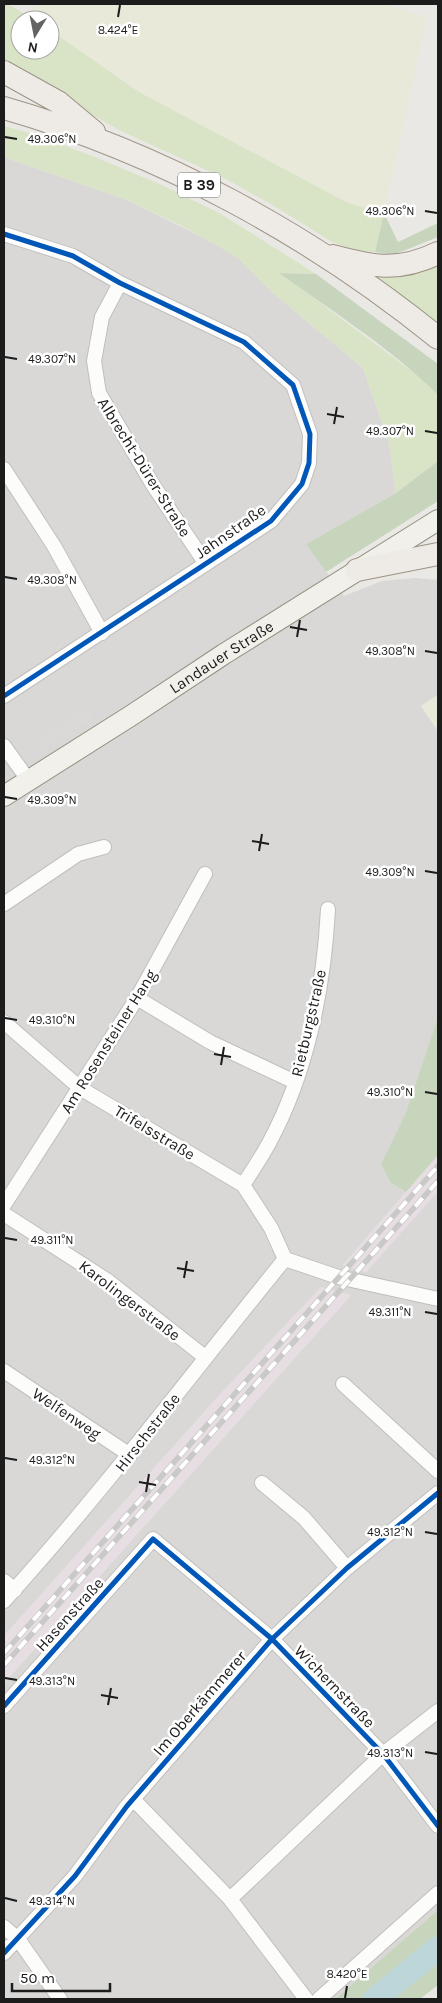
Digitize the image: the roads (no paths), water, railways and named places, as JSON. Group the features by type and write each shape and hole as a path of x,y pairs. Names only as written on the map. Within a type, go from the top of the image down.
{"main road":[{"path":"4,72 58,102 108,144"},
{"name":"B 39","path":"4,108 108,144 211,191 314,250 394,304 438,338"},
{"path":"314,250 380,267 404,266 438,252"},
{"name":"Landauer Straße","path":"4,796 438,520"},
{"path":"357,570 438,554"}],"street":[{"name":"Jahnstraße","path":"4,234 73,256 120,282 244,342 293,386 310,434 309,463 302,484 271,521 4,696"},
{"name":"Albrecht-Dürer-Straße","path":"120,282 102,317 94,362 99,393 153,484 206,564"},
{"path":"4,469 54,546 102,633"},
{"path":"4,746 29,781"},
{"path":"4,904 78,854 104,847"},
{"name":"Am Rosensteiner Hang","path":"4,1205 137,998 206,874"},
{"name":"Rietburgstraße","path":"243,1186 269,1142 295,1082 316,1003 328,909"},
{"path":"137,998 210,1042 295,1082"},
{"name":"Trifelsstraße","path":"4,1022 80,1088 243,1186 272,1228 285,1259"},
{"name":"Karolingerstraße","path":"4,1214 108,1281 205,1356"},
{"path":"285,1259 338,1278 438,1299"},
{"name":"Hirschstraße","path":"4,1601 9,1585 130,1455 205,1356 285,1259"},
{"name":"Welfenweg","path":"4,1371 130,1455"},
{"path":"343,1384 438,1471"},
{"path":"262,1483 304,1518 347,1568"},
{"name":"Im Oberkämmerer","path":"4,1953 75,1876 133,1799 272,1639 347,1568 438,1493"},
{"name":"Wichernstraße","path":"153,1539 272,1639 383,1754 438,1826"},
{"name":"Hasenstraße","path":"4,1706 153,1539"},
{"path":"230,1899 383,1754 438,1711"},
{"path":"133,1799 230,1899 306,1999"},
{"path":"319,1999 438,1894"},
{"path":"4,1927 18,1939 60,1999"}],"waterway":[{"path":"375,1999 438,1948"}],"railway":[{"path":"4,1653 438,1166"},
{"path":"4,1665 438,1181"}]}
